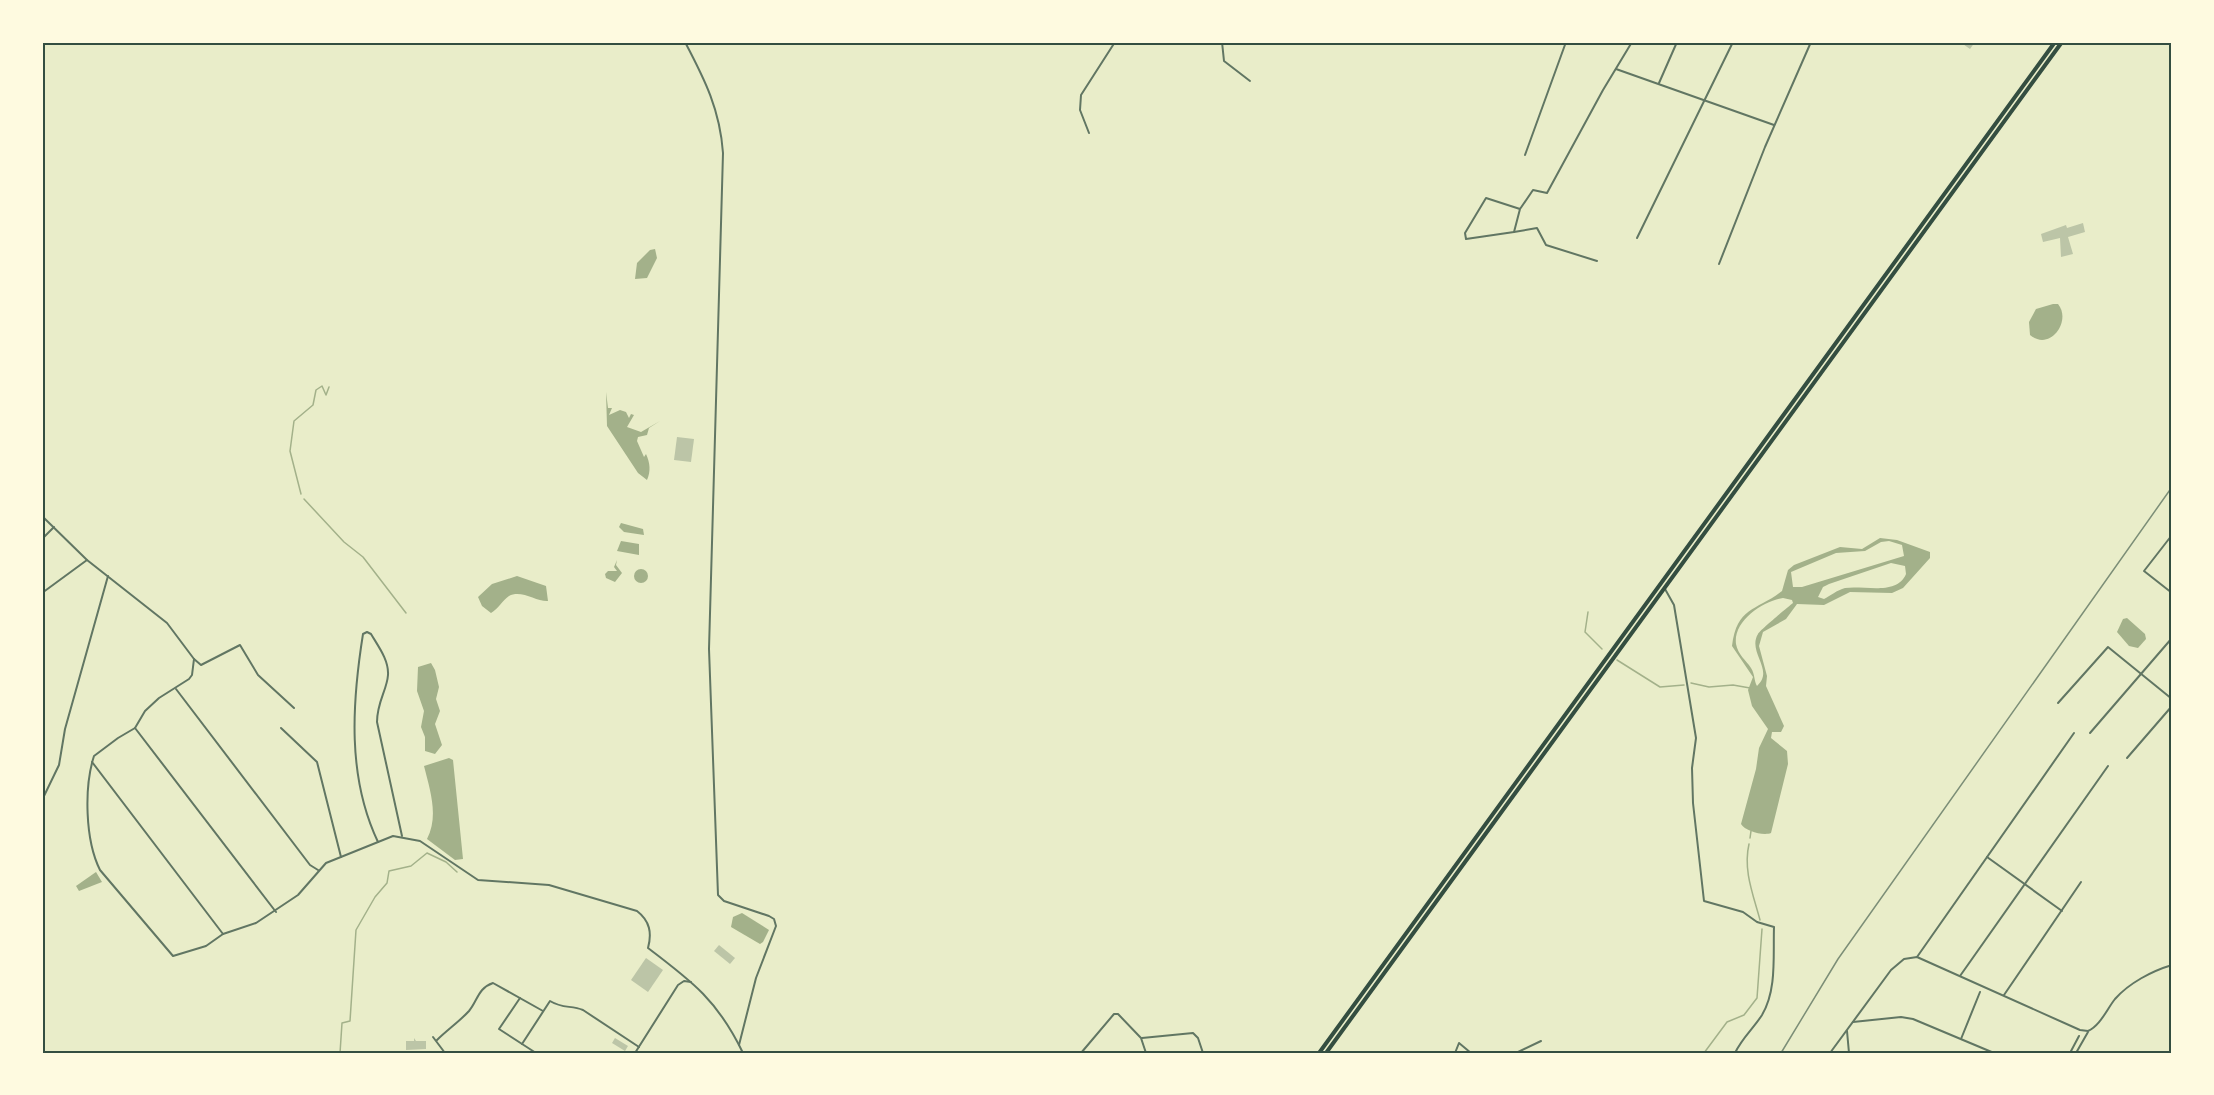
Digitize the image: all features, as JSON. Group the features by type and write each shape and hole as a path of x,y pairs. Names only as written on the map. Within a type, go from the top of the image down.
{"highway":[{"path":"1319,1053 2055,42"},
{"path":"1326,1053 2062,42"}],"street":[{"path":"685,42 709,90 721,122 723,153 709,649 717,895 724,901 769,916 776,926 756,978 739,1045"},
{"path":"1089,133 1080,110 1082,95 1115,42"},
{"path":"1222,42 1224,62 1250,81"},
{"path":"1525,155 1566,42"},
{"path":"1514,232 1520,210 1533,190 1547,193 1632,42"},
{"path":"1659,83 1677,42"},
{"path":"1638,238 1732,42"},
{"path":"1719,264 1774,125 1811,42"},
{"path":"1616,68 1774,125"},
{"path":"1520,210 1486,198 1465,233 1466,239 1537,228 1546,246 1597,261"},
{"path":"42,516 87,560 166,623 194,660 201,664 240,645 258,675 294,708"},
{"path":"42,539 54,527"},
{"path":"2171,538 2144,571 2172,593"},
{"path":"42,593 87,560"},
{"path":"42,809 44,796 59,765 65,729 108,575"},
{"path":"1661,582 1674,605 1696,738 1692,768 1693,803 1704,901 1743,912 1757,922 1774,927 1772,987 1762,1015 1744,1036 1735,1053"},
{"path":"378,842 362,802 353,718 363,634 367,632 371,634 387,662 388,676 377,709 377,722 402,837"},
{"path":"2090,733 2172,638"},
{"path":"2058,703 2108,647 2172,699"},
{"path":"194,660 192,675 145,711 135,728 101,750 92,762 88,832 92,854 99,870 173,956 206,946 223,934 256,923 276,912 298,895 316,876 318,870 341,856 393,836 402,837 420,841 478,880 549,885 632,908 642,915 647,924 651,935 648,948 684,974 690,982 708,996 743,1053"},
{"path":"176,688 310,865 318,870"},
{"path":"2127,758 2172,706"},
{"path":"135,728 276,912"},
{"path":"281,728 317,762 341,856"},
{"path":"1917,957 2074,733"},
{"path":"92,762 223,934"},
{"path":"1960,976 2108,766"},
{"path":"1987,857 2062,910"},
{"path":"2004,995 2081,882"},
{"path":"1830,1053 1899,962 1917,957 2080,1030 2088,1031"},
{"path":"2076,1053 2088,1031 2097,1024 2117,997 2154,971 2172,965"},
{"path":"635,1053 678,985 690,982"},
{"path":"437,1040 470,1010 477,995 487,985 493,983 543,1011"},
{"path":"1961,1039 1980,992"},
{"path":"521,998 499,1029 536,1053"},
{"path":"522,1044 550,1001 563,1008 577,1008 639,1047"},
{"path":"1081,1053 1114,1014 1118,1014 1142,1038 1146,1053"},
{"path":"1853,1022 1901,1017 1913,1019 1994,1053"},
{"path":"1847,1031 1849,1053"},
{"path":"1142,1038 1193,1033 1198,1038 1203,1053"},
{"path":"2070,1053 2079,1036"},
{"path":"433,1037 445,1053"},
{"path":"1516,1053 1541,1041"},
{"path":"1455,1053 1459,1043 1471,1053"}],"shaded area":[{"path":"655,249 657,258 647,278 635,279 637,263 650,250"},
{"path":"2058,304 2062,311 2061,326 2057,332 2045,340 2030,335 2029,322 2036,309"},
{"path":"606,392 608,408 612,408 609,415 620,410 626,412 629,418 631,414 634,415 627,427 641,432 660,421 649,428 647,435 638,437 637,441 648,461 647,480 638,473 607,426"},
{"path":"621,523 643,529 644,535 624,532 619,527"},
{"path":"1880,538 1897,540 1930,552 1930,558 1903,588 1892,593 1850,592 1824,605 1797,604 1786,619 1763,632 1759,646 1767,676 1766,686 1784,726 1781,732 1772,732 1771,738 1787,751 1788,764 1771,833 1750,831 1741,824 1756,769 1759,748 1768,729 1752,706 1748,690 1753,677 1732,646 1738,623 1743,616 1782,591 1788,570 1794,565 1840,547 1862,549","holes":["1889,541 1902,545 1904,556 1802,587 1793,587 1791,572 1836,553 1865,551 1881,542","1891,563 1905,566 1906,574 1902,581 1895,585 1879,588 1845,588 1824,599 1818,597 1823,587","1783,598 1792,600 1793,603 1758,634 1756,647 1763,674 1757,686 1752,670 1737,648 1736,636 1744,620 1751,613"]},
{"path":"621,541 639,544 639,555 617,551"},
{"path":"617,560 616,565 622,573 615,582 606,578 605,574 608,571 617,571 614,567"},
{"path":"641,569 646,571 648,576 646,581 641,583 636,581 634,576 636,571"},
{"path":"517,576 546,586 548,601 514,594 491,613 482,606 478,597 492,584"},
{"path":"2127,618 2145,634 2146,639 2138,648 2129,646 2117,632 2123,619"},
{"path":"431,663 439,687 436,699 440,711 435,724 442,745 435,754 425,751 425,737 421,727 424,711 417,691 418,667"},
{"path":"449,758 453,760 463,859 455,860 427,839 431,830 433,812 424,766"},
{"path":"96,872 102,882 79,891 76,886"},
{"path":"742,913 769,930 760,944 731,927 733,917"}],"building":[{"path":"1960,42 1975,42 1970,49"},
{"path":"2083,223 2085,232 2068,237 2073,254 2061,257 2060,238 2043,242 2041,234 2066,225 2067,228"},
{"path":"677,437 694,439 691,462 674,460"},
{"path":"719,945 735,958 730,964 714,951"},
{"path":"646,958 663,970 648,992 631,980"},
{"path":"414,1038 416,1041 426,1041 426,1049 406,1050 406,1041 414,1041"},
{"path":"615,1038 628,1046 625,1051 612,1043"}],"waterway":[{"path":"301,494 290,451 294,421 313,405 316,390 322,386 326,395 329,387"},
{"path":"304,499 344,542 363,557 406,613"},
{"path":"1588,612 1585,632 1602,649"},
{"path":"1617,660 1660,687 1684,685"},
{"path":"1691,683 1709,687 1733,685 1750,688"},
{"path":"1750,838 1751,831"},
{"path":"1749,844 1748,873 1760,920"},
{"path":"340,1053 342,1023 350,1021 356,930 375,897 387,883 389,871 411,866 427,853 446,862 457,872"},
{"path":"1704,1053 1727,1022 1744,1015 1757,998 1762,929"}],"railway":[{"path":"1781,1053 1838,959 2172,487"}]}
